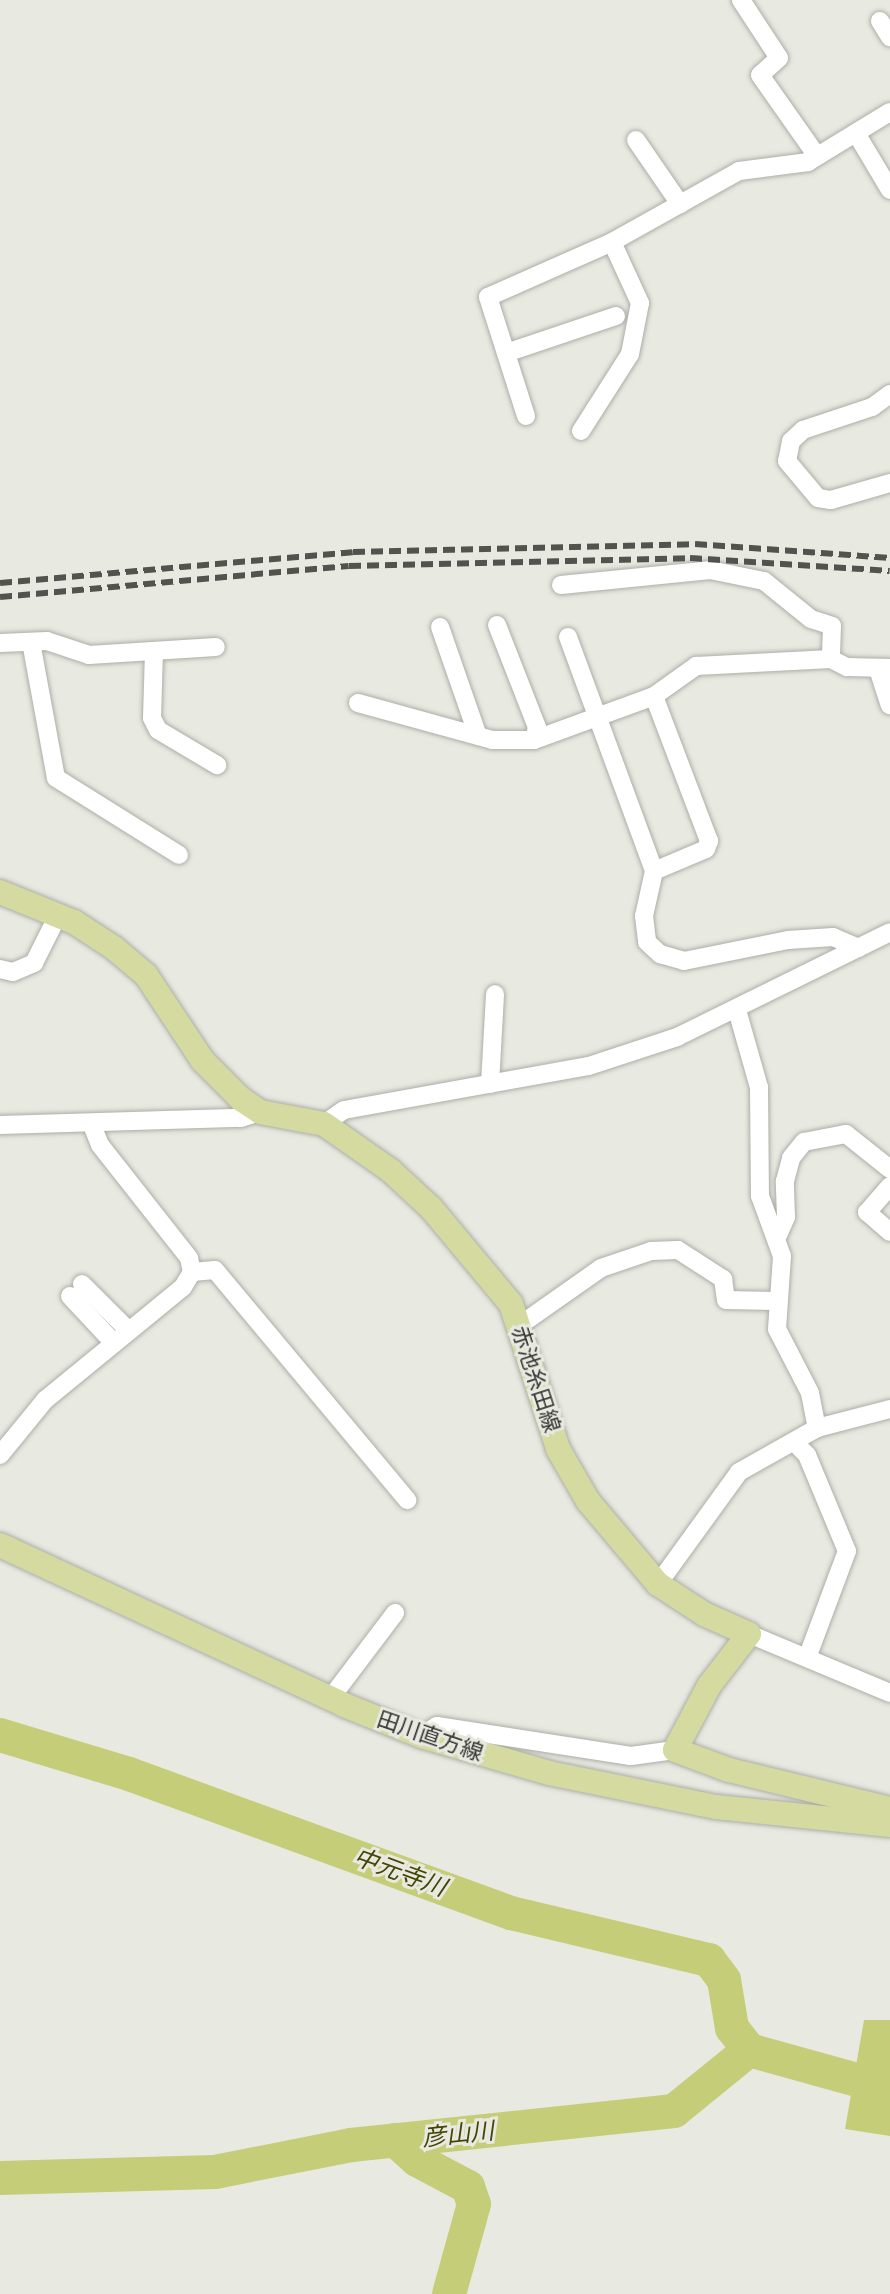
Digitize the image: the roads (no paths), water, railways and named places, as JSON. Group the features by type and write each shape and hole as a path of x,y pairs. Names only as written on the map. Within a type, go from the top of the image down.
{"main road":[{"path":"0,892 58,915 114,948 146,975 203,1061 260,1112"},
{"name":"赤池糸田線","path":"260,1112 324,1124 391,1171 431,1208 511,1304 558,1449 606,1525 658,1584 704,1614 749,1634"},
{"name":"田川直方線","path":"0,1545 330,1699 421,1736 549,1773 716,1807 890,1825"},
{"path":"749,1634 709,1686 675,1750 729,1770 890,1809"}],"street":[{"path":"741,0 779,58 760,75 817,156"},
{"path":"526,416 488,297 612,242 739,171 817,156 890,112"},
{"path":"856,133 890,190"},
{"path":"636,140 680,204"},
{"path":"581,431 630,354 640,303 612,242"},
{"path":"506,353 616,316"},
{"path":"890,394 872,407 803,430 791,441 787,457 818,498 831,500 890,483"},
{"path":"561,585 710,570 764,581 811,619 832,626 831,659"},
{"path":"497,625 537,727 534,740"},
{"path":"440,627 478,736"},
{"path":"568,637 600,717 654,871 644,916 647,942 660,954 684,961 788,940 833,937 859,948"},
{"path":"0,643 31,642 89,655 216,647"},
{"path":"31,642 56,778 179,855"},
{"path":"154,651 152,718 158,730 217,765"},
{"path":"358,703 478,736 534,740 654,696 696,666 831,659 847,667 884,668 890,705"},
{"path":"654,696 709,841 706,849 654,871"},
{"path":"0,969 13,972 34,963 58,915"},
{"path":"324,1124 344,1110 589,1066 677,1037 890,932"},
{"path":"490,1084 495,994"},
{"path":"737,1010 759,1087 760,1196 778,1235 782,1285 776,1301 777,1329 810,1393 817,1428"},
{"path":"0,1125 92,1125 241,1118 260,1112"},
{"path":"0,1455 45,1400 183,1287 192,1272 189,1258 100,1145 92,1125"},
{"path":"778,1235 786,1217 785,1181 791,1158 804,1142 846,1134 890,1169"},
{"path":"890,1186 867,1212 890,1232"},
{"path":"520,1325 601,1268 651,1251 678,1250 723,1279 726,1300 776,1301"},
{"path":"192,1272 215,1270 407,1500"},
{"path":"114,1343 76,1290 129,1331"},
{"path":"658,1584 739,1472 817,1428 890,1409"},
{"path":"795,1443 807,1455 847,1551 807,1658"},
{"path":"330,1699 395,1613"},
{"path":"749,1634 890,1693"},
{"path":"421,1736 437,1726 631,1756 675,1750"}],"waterway":[{"name":"中元寺川","path":"0,1735 129,1774 511,1913 709,1960 724,1980 732,2028 749,2050"},
{"name":"彦山川","path":"749,2050 890,2089"},
{"name":"彦山川","path":"0,2178 215,2172 351,2145 674,2111 749,2050"},
{"path":"395,2140 417,2160 468,2187 474,2204 449,2294"}],"railway":[{"path":"0,583 353,552 695,544 890,558"},
{"path":"0,597 349,566 690,558 890,571"}]}
